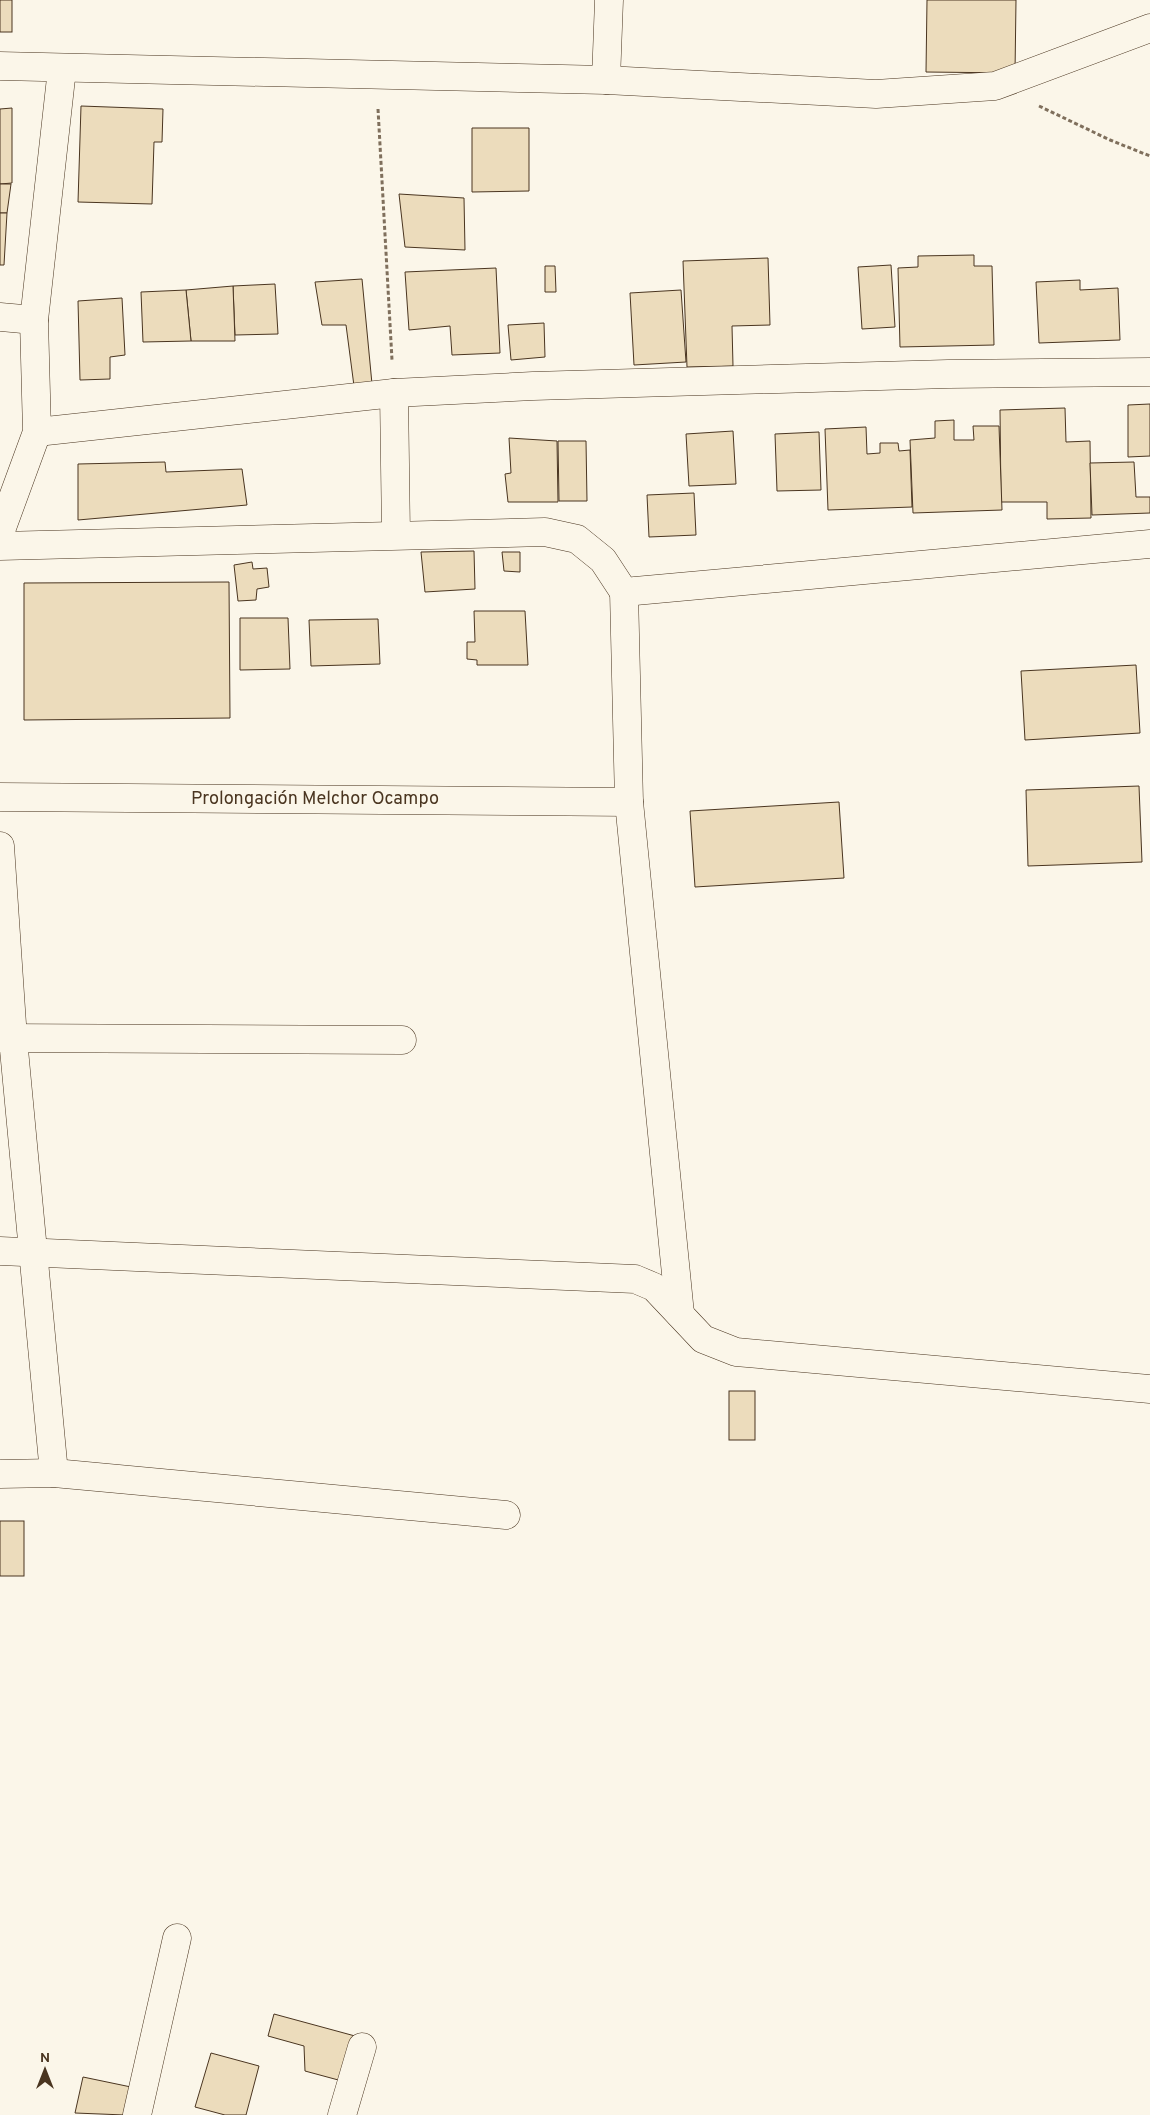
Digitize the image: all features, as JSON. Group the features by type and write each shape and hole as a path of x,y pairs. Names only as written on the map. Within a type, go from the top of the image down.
{"street":[{"path":"606,80 609,0"},
{"path":"0,66 62,69 606,80 876,94 995,86 1150,28"},
{"path":"0,533 37,432 34,320 62,69"},
{"path":"0,317 34,320"},
{"path":"37,432 394,393 532,386 928,374 1150,372"},
{"path":"394,393 396,535"},
{"path":"0,546 546,532 577,539 603,560 624,592 629,802 680,1314"},
{"path":"624,592 1150,544"},
{"name":"Prolongación Melchor Ocampo","path":"0,797 629,802"},
{"path":"0,846 7,1039 32,1251 54,1473"},
{"path":"7,1039 402,1040"},
{"path":"0,1251 635,1279 654,1287 703,1339 736,1352 1150,1388"},
{"path":"0,1474 54,1473 506,1515"},
{"path":"136,2115 177,1938"},
{"path":"342,2115 362,2047"}],"path":[{"path":"376,74 394,393"},
{"path":"995,86 1110,140 1150,156"}],"building":[{"path":"0,0 12,0 12,32 0,32"},
{"path":"927,0 1016,0 1015,73 926,72"},
{"path":"81,106 163,109 162,142 154,142 152,204 78,202"},
{"path":"12,108 12,183 0,184 0,109"},
{"path":"472,128 529,128 529,191 472,192"},
{"path":"0,184 11,184 7,213 0,213"},
{"path":"399,194 464,198 465,250 405,247"},
{"path":"0,213 7,213 4,265 0,265"},
{"path":"974,255 974,266 992,266 994,345 900,347 898,268 918,267 918,256"},
{"path":"768,258 770,325 732,326 733,366 687,367 683,261"},
{"path":"891,265 895,327 862,329 858,267"},
{"path":"545,266 555,266 556,292 545,292"},
{"path":"496,268 500,353 452,355 450,326 409,330 405,272"},
{"path":"362,279 372,384 354,386 346,325 322,325 315,282"},
{"path":"1080,280 1080,290 1118,288 1120,340 1039,343 1036,282"},
{"path":"275,284 278,334 235,335 233,286"},
{"path":"233,286 235,341 191,341 186,290"},
{"path":"186,290 191,341 143,342 141,292"},
{"path":"681,290 686,362 634,365 630,293"},
{"path":"122,298 125,355 110,357 110,379 80,380 78,301"},
{"path":"544,323 545,357 511,360 508,325"},
{"path":"1150,404 1150,456 1128,457 1128,405"},
{"path":"1065,408 1066,442 1090,441 1091,518 1047,519 1047,502 1001,502 1000,410"},
{"path":"954,420 954,440 974,440 973,426 999,426 1002,510 913,513 910,440 935,438 935,421"},
{"path":"866,427 867,454 880,453 880,443 898,443 899,451 910,450 912,507 828,510 825,429"},
{"path":"733,431 736,484 689,486 686,434"},
{"path":"819,432 821,490 777,491 775,434"},
{"path":"509,438 557,441 558,502 508,502 505,474 511,473"},
{"path":"558,441 586,441 587,501 559,501"},
{"path":"165,462 166,472 242,469 247,505 78,520 78,464"},
{"path":"1134,462 1136,497 1150,497 1150,513 1092,515 1090,463"},
{"path":"694,493 696,535 649,537 647,495"},
{"path":"474,551 475,589 425,592 421,552"},
{"path":"502,552 520,552 520,572 504,571"},
{"path":"252,562 253,569 267,568 269,587 257,589 256,600 238,601 234,565"},
{"path":"229,582 230,718 24,720 24,583"},
{"path":"474,611 525,611 528,665 477,665 477,660 467,659 467,642 475,642"},
{"path":"240,618 288,618 290,669 240,670"},
{"path":"378,619 380,664 311,666 309,620"},
{"path":"1136,665 1140,733 1025,740 1021,671"},
{"path":"1139,786 1142,862 1028,866 1026,790"},
{"path":"839,802 844,878 695,887 690,811"},
{"path":"729,1391 755,1391 755,1440 729,1440"},
{"path":"0,1521 24,1521 24,1576 0,1576"},
{"path":"274,2014 355,2036 342,2081 305,2071 304,2046 268,2036"},
{"path":"211,2053 259,2066 246,2115 225,2115 195,2107"},
{"path":"83,2077 131,2087 125,2115 75,2113"}]}
